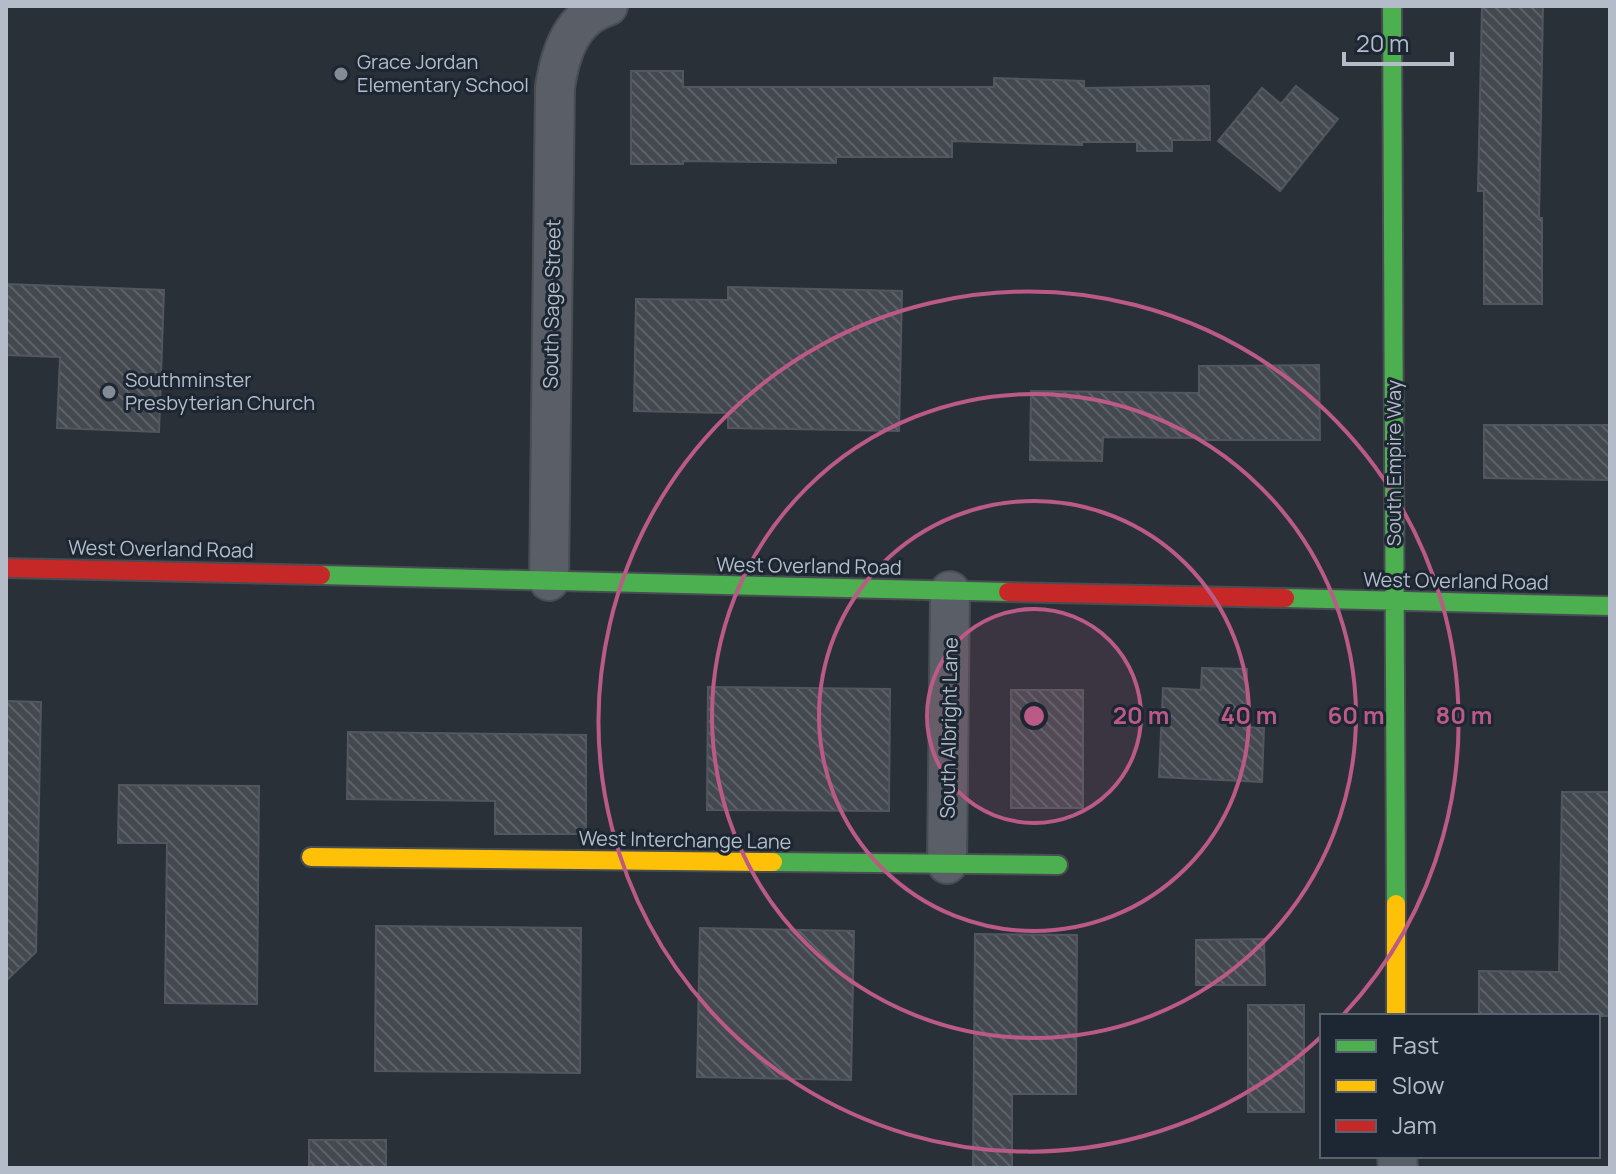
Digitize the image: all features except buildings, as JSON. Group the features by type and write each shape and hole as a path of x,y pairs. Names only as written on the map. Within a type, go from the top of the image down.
{"street":[{"name":"South Sage Street","path":"549,581 555,87 559,57 573,29 608,6"},
{"name":"South Empire Way","path":"1392,6 1396,1014"},
{"name":"West Overland Road","path":"6,568 1610,606"},
{"name":"South Albright Lane","path":"947,864 950,591"},
{"name":"West Interchange Lane","path":"311,857 1058,865"}],"traffic: fast":[{"path":"1392,6 1396,904"},
{"path":"321,575 1008,592"},
{"path":"1285,598 1610,606"},
{"path":"773,862 1058,865"}],"traffic: slow":[{"path":"311,857 773,862"},
{"path":"1396,904 1396,1014"}],"traffic: jam":[{"path":"6,568 321,575"},
{"path":"1008,592 1285,598"}],"place":[{"name":"Grace Jordan Elementary School","path":"341,74"},
{"name":"Southminster Presbyterian Church","path":"109,392"}]}
